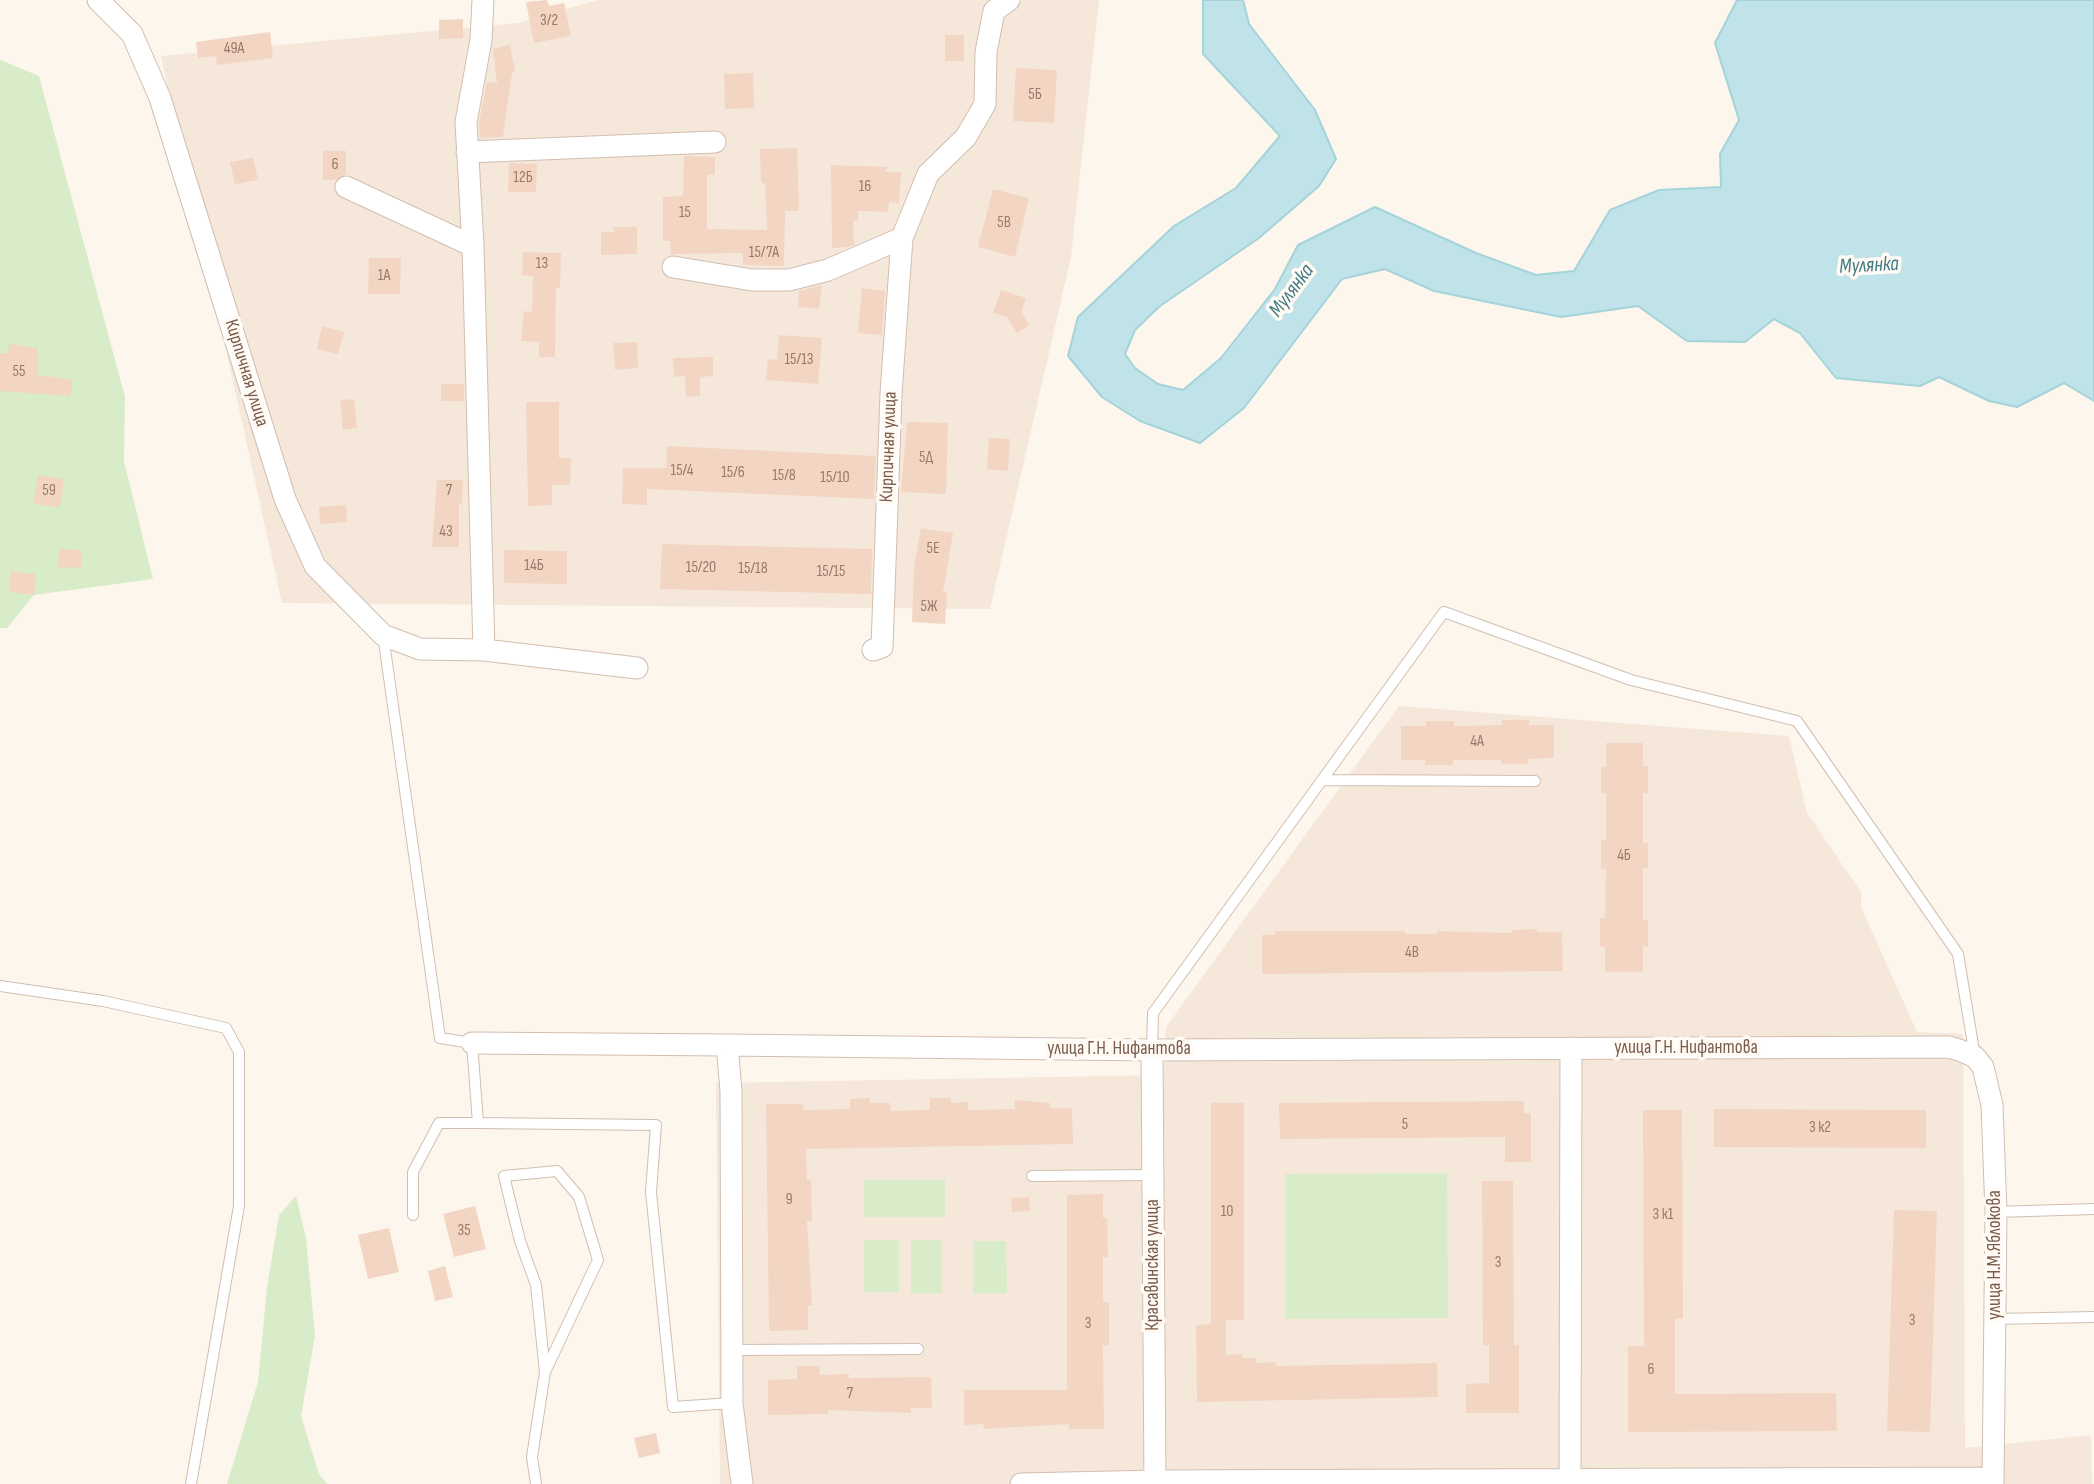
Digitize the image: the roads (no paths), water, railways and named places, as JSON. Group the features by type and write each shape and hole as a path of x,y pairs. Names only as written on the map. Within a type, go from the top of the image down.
{"street":[{"name":"Кирпичная улица","path":"98,0 132,34 160,98 285,499 315,566 383,635 420,649 484,650 637,668"},
{"path":"483,0 481,40 466,122 473,246 484,650"},
{"name":"Кирпичная улица","path":"873,650 882,647 891,394 902,238 928,174 966,137 985,104 986,52 994,11 1009,0"},
{"path":"467,152 715,142"},
{"path":"346,187 473,246"},
{"path":"673,267 752,280 789,279 828,270 902,238"},
{"name":"улица Г.Н. Нифантова","path":"472,1043 1152,1050 1949,1047 1975,1057"},
{"path":"727,1045 731,1091 732,1403 742,1484"},
{"path":"1570,1482 1571,1048"},
{"name":"Красавинская улица","path":"1152,1050 1155,1482"},
{"name":"улица Н.М.Яблокова","path":"1975,1057 1983,1067 1992,1105 1996,1212 1993,1481"},
{"path":"1021,1484 1993,1481"}],"lane":[{"path":"1152,1050 1153,1013 1444,612 1631,680 1797,721 1958,954 1975,1057"},
{"path":"383,635 440,1038 472,1043 478,1123"},
{"path":"1322,780 1535,781"},
{"path":"0,986 103,1001 226,1028 239,1052 239,1206 191,1484"},
{"path":"413,1215 413,1172 439,1123 656,1125 651,1192 673,1407 732,1403"},
{"path":"536,1484 532,1457 545,1372 536,1285 520,1241 504,1176 557,1171 579,1197 598,1260 545,1372"},
{"path":"1032,1176 1153,1175"},
{"path":"1996,1212 2094,1209"},
{"path":"1994,1319 2094,1317"},
{"path":"732,1350 918,1349"}],"water":[{"name":"Мулянка","path":"1203,0 1243,0 1249,24 1315,110 1336,159 1319,186 1259,238 1160,306 1135,330 1125,354 1135,368 1158,384 1183,390 1221,358 1275,289 1298,245 1375,207 1476,253 1536,275 1574,271 1610,210 1659,190 1721,187 1720,154 1739,120 1715,43 1737,0 2094,0 2094,401 2064,383 2017,407 1989,401 1939,377 1920,386 1836,378 1800,333 1774,319 1745,342 1687,341 1638,306 1561,317 1434,291 1385,269 1342,279 1244,408 1200,443 1140,421 1102,397 1068,356 1078,317 1174,226 1236,188 1280,136 1203,54"}]}
